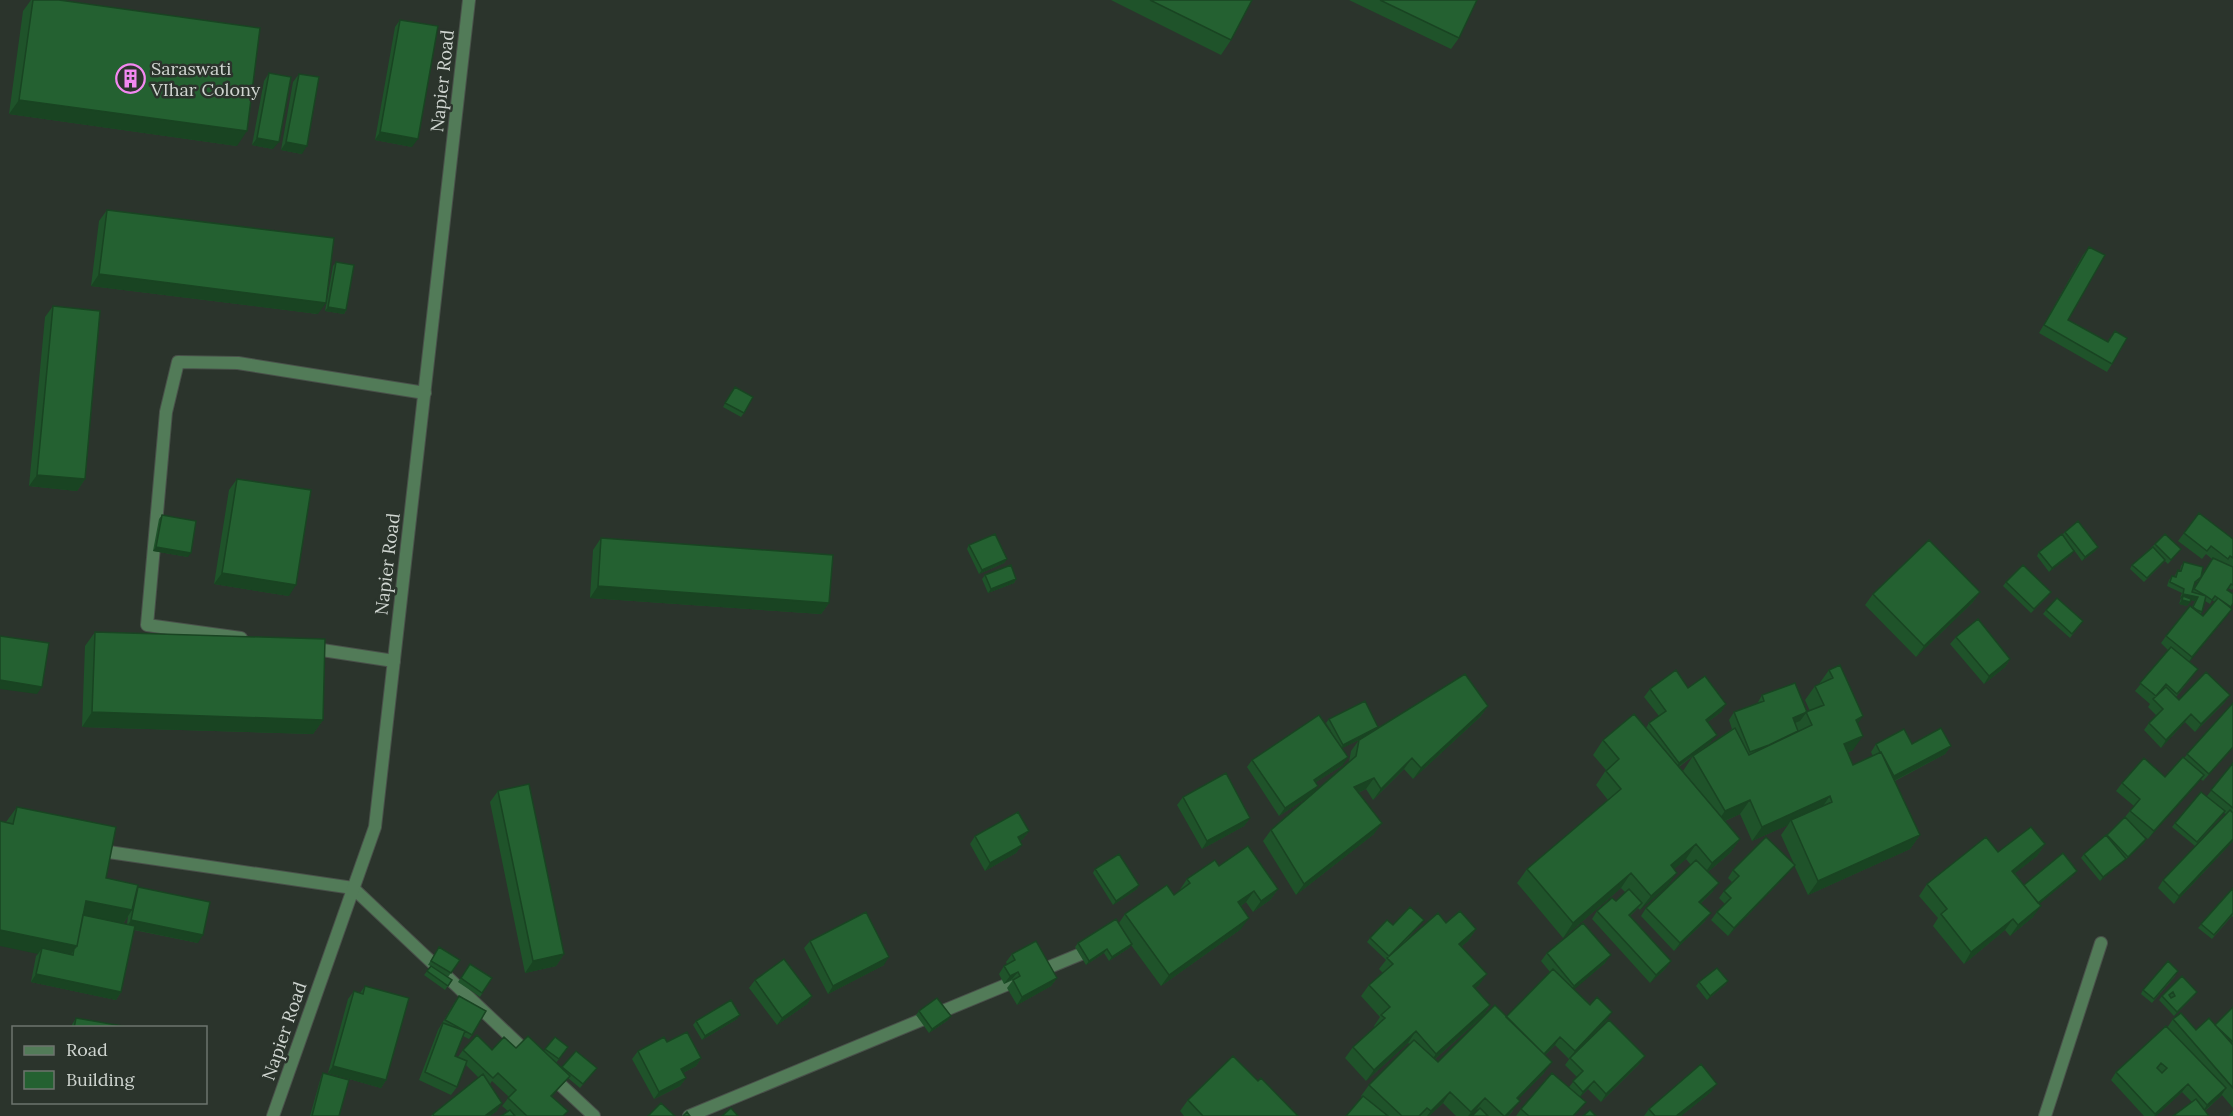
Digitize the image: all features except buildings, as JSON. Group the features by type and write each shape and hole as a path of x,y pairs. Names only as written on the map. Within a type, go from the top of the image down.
{"street":[{"name":"Napier Road","path":"273,1116 375,827 469,0"},
{"path":"253,640 147,625 166,412 178,362 238,363 425,393"},
{"path":"300,647 394,661"},
{"path":"84,848 353,888 594,1116"},
{"path":"2044,1116 2101,942"},
{"path":"689,1116 1106,944"}],"place":[{"name":"Saraswati VIhar Colony","path":"130,78"}]}
